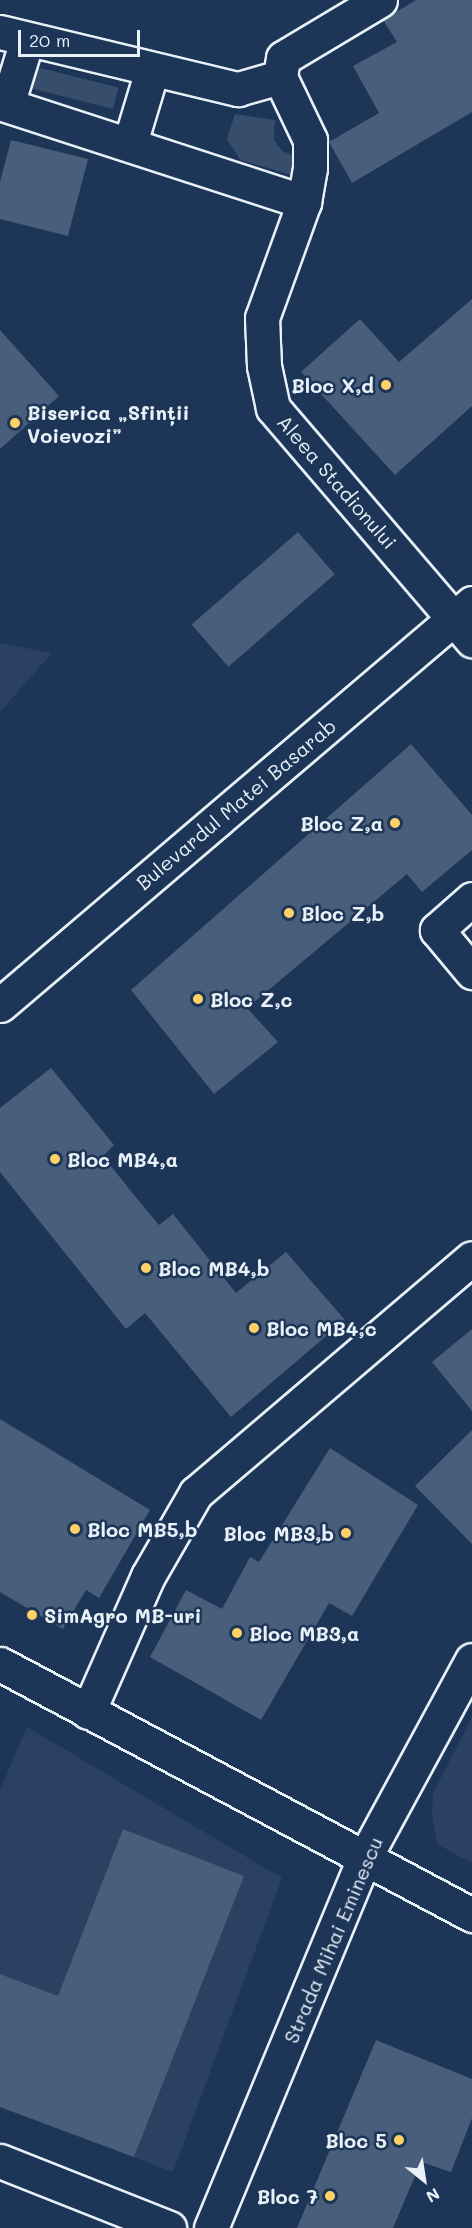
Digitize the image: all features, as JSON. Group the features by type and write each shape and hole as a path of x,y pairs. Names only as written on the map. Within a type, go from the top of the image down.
{"street":[{"path":"304,202 130,143 4,104 13,36 238,89 280,77 283,58 301,44 380,0"},
{"path":"130,143 152,70"},
{"name":"Aleea Stadionului","path":"280,77 310,140 310,168 304,202 262,318 264,366 273,408 466,620"},
{"name":"Bulevardul Matei Basarab","path":"0,1005 466,620"},
{"path":"472,899 436,930 472,972"},
{"path":"88,1712 148,1576 196,1493 472,1258"},
{"name":"Strada Mihai Eminescu","path":"212,2228 365,1857 472,1660"},
{"path":"0,1664 472,1915"},
{"path":"0,2161 169,2228"}],"shaded area":[{"path":"36,67 118,88 113,109 31,88"},
{"path":"235,114 275,120 274,140 282,151 297,157 292,175 240,160 227,139"},
{"path":"0,643 52,653 0,712"},
{"path":"472,1717 472,1863 437,1844 432,1815 433,1793"},
{"path":"27,1727 282,1878 173,2172 0,2107 0,1790"}],"building":[{"path":"416,0 472,0 472,112 352,183 329,142 379,113 353,66 397,42 383,20"},
{"path":"11,140 88,159 68,236 0,219 0,182"},
{"name":"Bloc X,d","path":"472,299 472,406 395,475 301,372 360,319 399,362"},
{"name":"Biserica „Sfinții Voievozi”","path":"0,330 59,396 0,449"},
{"path":"298,532 335,574 228,667 192,625"},
{"path":"411,744 472,815 472,850 422,892 407,874 247,1008 278,1042 214,1094 131,990"},
{"path":"51,1068 114,1145 103,1156 134,1195 159,1225 173,1214 236,1293 286,1252 345,1320 231,1417 145,1313 126,1329 0,1172 0,1108"},
{"path":"472,1329 472,1411 432,1362"},
{"name":"Bloc MB5,b","path":"0,1419 150,1510 99,1598 86,1590 63,1629 0,1592"},
{"path":"472,1430 472,1544 415,1486"},
{"path":"330,1448 418,1505 352,1616 329,1603 261,1720 150,1657 186,1590 222,1609 250,1557 259,1562"},
{"path":"123,1829 244,1876 134,2157 0,2107 0,1974 58,1996"},
{"name":"Bloc 5","path":"376,2040 472,2079 472,2118 451,2172 421,2162 393,2228 297,2228"}],"place":[{"name":"Bloc X,d","path":"386,385"},
{"name":"Biserica „Sfinții Voievozi”","path":"15,423"},
{"name":"Bloc Z,a","path":"395,823"},
{"name":"Bloc Z,b","path":"289,913"},
{"name":"Bloc Z,c","path":"198,999"},
{"name":"Bloc MB4,a","path":"55,1159"},
{"name":"Bloc MB4,b","path":"146,1268"},
{"name":"Bloc MB4,c","path":"254,1328"},
{"name":"Bloc MB5,b","path":"75,1529"},
{"name":"Bloc MB3,b","path":"346,1533"},
{"name":"SimAgro MB-uri","path":"32,1615"},
{"name":"Bloc MB3,a","path":"237,1633"},
{"name":"Bloc 5","path":"399,2140"},
{"name":"Bloc 7","path":"330,2196"}]}
